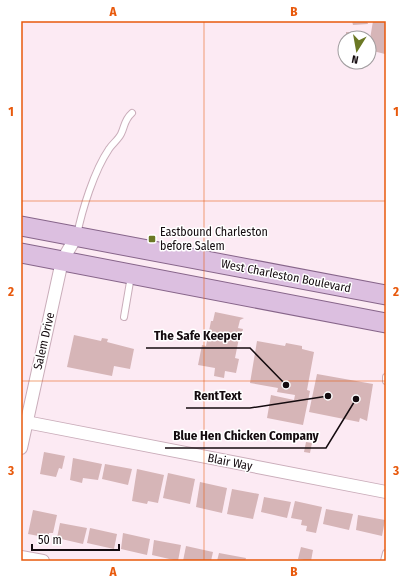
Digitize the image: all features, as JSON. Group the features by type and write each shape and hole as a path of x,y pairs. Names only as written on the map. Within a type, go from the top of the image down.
{"main road":[{"name":"West Charleston Boulevard","path":"21,226 386,295"},
{"path":"21,253 386,322"}],"street":[{"name":"Salem Drive","path":"21,448 62,261 76,237"},
{"name":"Blair Way","path":"26,422 386,492"},
{"path":"21,557 43,561"}],"lane":[{"path":"76,237 81,214 108,149 121,134 125,118 132,114"},
{"path":"124,317 131,274"},
{"path":"384,561 386,552"}],"building":[{"path":"352,21 367,21 368,24 353,25"},
{"path":"373,21 386,21 385,54 377,52 377,30 372,30"},
{"path":"215,312 244,318 240,320 238,328 243,329 241,338 239,338 235,358 239,359 236,373 225,371 224,378 214,376 215,368 198,365 202,345 206,346 211,321 213,321"},
{"path":"74,335 101,341 102,338 108,339 107,342 134,349 130,369 114,366 112,376 67,367"},
{"path":"257,341 285,346 286,343 302,346 302,349 314,352 307,390 310,391 303,425 267,418 271,395 294,400 295,395 277,392 278,388 250,383"},
{"path":"317,374 373,384 367,421 360,418 359,422 309,412"},
{"path":"306,442 312,443 310,453 304,452"},
{"path":"44,452 65,456 62,469 59,468 56,477 40,474"},
{"path":"73,458 102,464 98,480 83,478 82,483 70,480"},
{"path":"105,464 132,469 128,485 102,479"},
{"path":"137,469 164,475 158,503 148,501 147,504 132,501"},
{"path":"168,473 195,479 190,504 163,498"},
{"path":"200,482 227,488 222,513 196,507"},
{"path":"232,489 259,494 253,519 227,514"},
{"path":"264,497 291,502 287,518 261,512"},
{"path":"295,501 322,507 316,533 306,531 307,526 301,525 302,520 291,518"},
{"path":"326,509 353,514 349,530 323,524"},
{"path":"33,510 57,515 53,533 44,535 44,537 28,534"},
{"path":"358,515 385,520 382,536 356,530"},
{"path":"60,523 87,528 83,544 57,538"},
{"path":"90,528 117,534 114,549 87,543"},
{"path":"123,533 150,539 147,555 121,549"},
{"path":"154,540 181,545 178,561 152,555"},
{"path":"186,546 213,552 211,561 183,561"},
{"path":"301,547 313,550 311,561 298,559"},
{"path":"219,553 246,558 245,561 217,561"}],"place":[{"name":"Eastbound Charleston before Salem","path":"152,239"},
{"name":"The Safe Keeper","path":"286,385"},
{"name":"RentText","path":"328,396"},
{"name":"Blue Hen Chicken Company","path":"356,399"}]}
